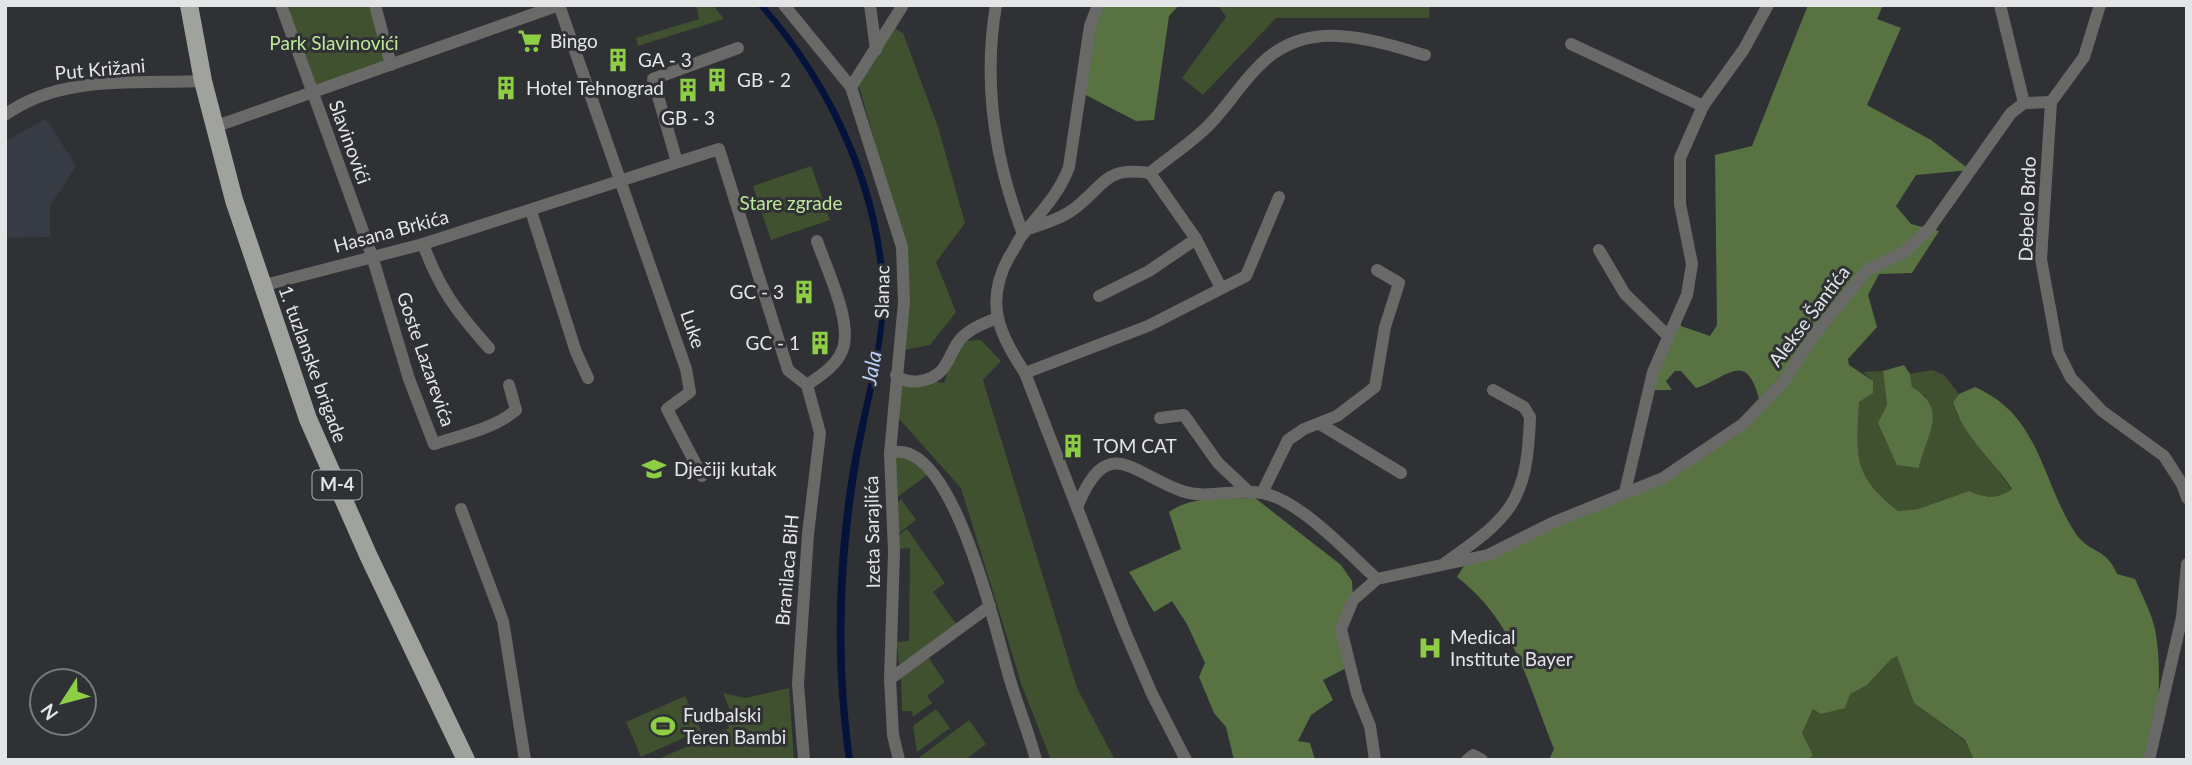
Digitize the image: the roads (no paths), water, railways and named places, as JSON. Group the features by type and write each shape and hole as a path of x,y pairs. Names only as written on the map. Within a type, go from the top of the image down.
{"main road":[{"name":"M-4","path":"189,5 214,127"},
{"name":"1. tuzlanske brigade","path":"214,127 261,286 314,432 369,557 466,760"}],"street":[{"path":"214,127 310,91 281,5"},
{"path":"375,5 391,65"},
{"name":"Slavinovići","path":"372,257 310,91 559,5 622,182"},
{"name":"Slanac","path":"784,5 851,87 902,247 904,302 890,453"},
{"path":"851,87 903,5"},
{"path":"996,5 989,82 999,154 1026,231"},
{"path":"1098,5 1090,26 1069,167 1061,188 1026,231 999,275 995,289 997,318 1005,343 1025,373 1152,694 1186,760"},
{"path":"1625,492 1653,372 1667,335 1687,295 1692,264 1680,204 1680,158 1703,106 1744,49 1768,5"},
{"path":"2000,5 2024,103 2051,102 2084,57 2100,5"},
{"path":"867,8 876,50"},
{"path":"1150,173 1207,128 1259,65 1284,45 1311,36 1350,35 1425,55"},
{"path":"1571,44 1703,106"},
{"path":"677,162 653,79 738,48"},
{"name":"Put Križani","path":"5,116 35,97 62,88 203,81"},
{"name":"Debelo Brdo","path":"2051,102 2042,259 2059,352 2071,378 2102,411 2164,456 2182,484 2187,498"},
{"name":"Alekse Šantića","path":"1377,579 1488,555 1679,469 1743,424 1784,381 1815,334 1867,270 1903,253 1929,229 1985,146 2011,113 2024,103"},
{"name":"Hasana Brkića","path":"261,286 423,244 719,149"},
{"name":"Branilaca BiH","path":"719,149 788,370 807,385 820,433 808,534 798,684 804,760"},
{"path":"1026,231 1068,213 1116,173 1128,169 1150,173 1196,239 1221,288"},
{"name":"Luke","path":"622,182 686,369 690,393 667,409 702,476"},
{"path":"1025,373 1148,326 1246,276 1279,197"},
{"path":"531,211 576,352 588,378"},
{"path":"1099,296 1149,271 1196,239"},
{"path":"807,385 830,369 842,353 846,337 817,241"},
{"path":"423,244 437,282 458,314 489,348"},
{"path":"1599,250 1625,293 1667,335"},
{"name":"Goste Lazarevića","path":"372,257 409,379 434,443 479,430 516,410 509,385"},
{"path":"1256,493 1288,440 1304,429 1337,416 1374,387 1385,327 1399,283 1377,270"},
{"path":"896,375 902,380 918,382 931,378 941,371 959,341 974,328 997,318"},
{"name":"Alekse Šantića","path":"1442,565 1492,530 1513,506 1519,490 1530,417 1524,407 1493,390"},
{"path":"1160,418 1184,415 1218,464 1256,493"},
{"path":"1320,424 1401,473"},
{"name":"Izeta Sarajlića","path":"899,760 893,735 890,679 894,552 890,453 913,456 939,482 977,559 1011,685 1036,760"},
{"path":"1077,507 1095,474 1104,465 1115,464 1130,465 1182,491 1256,493 1286,501 1377,579 1353,600 1341,629 1357,694 1370,726 1375,760"},
{"path":"461,509 503,621 525,760"},
{"path":"2149,760 2182,617 2187,564"},
{"path":"890,679 990,606"},
{"path":"1467,760 1473,755 1482,760"}],"water":[{"name":"Jala","path":"757,5 765,5 790,35 833,102 865,176 883,253 886,292 883,334 858,470 846,578 846,687 853,760 846,760 838,686 838,575 851,464 878,333 880,292 876,253 857,176 825,102 782,35"}],"place":[{"name":"Bingo","path":"530,41"},
{"name":"GA - 3","path":"618,60"},
{"name":"GB - 2","path":"717,80"},
{"name":"Hotel Tehnograd","path":"506,88"},
{"name":"GB - 3","path":"688,90"},
{"name":"GC - 3","path":"804,292"},
{"name":"GC - 1","path":"820,343"},
{"name":"TOM CAT","path":"1073,446"},
{"name":"Dječiji kutak","path":"654,469"},
{"name":"Medical Institute Bayer","path":"1430,648"},
{"name":"Fudbalski Teren Bambi","path":"663,726"}],"park label":[{"name":"Park Slavinovići","path":"334,43"},
{"name":"Stare zgrade","path":"791,203"}]}
